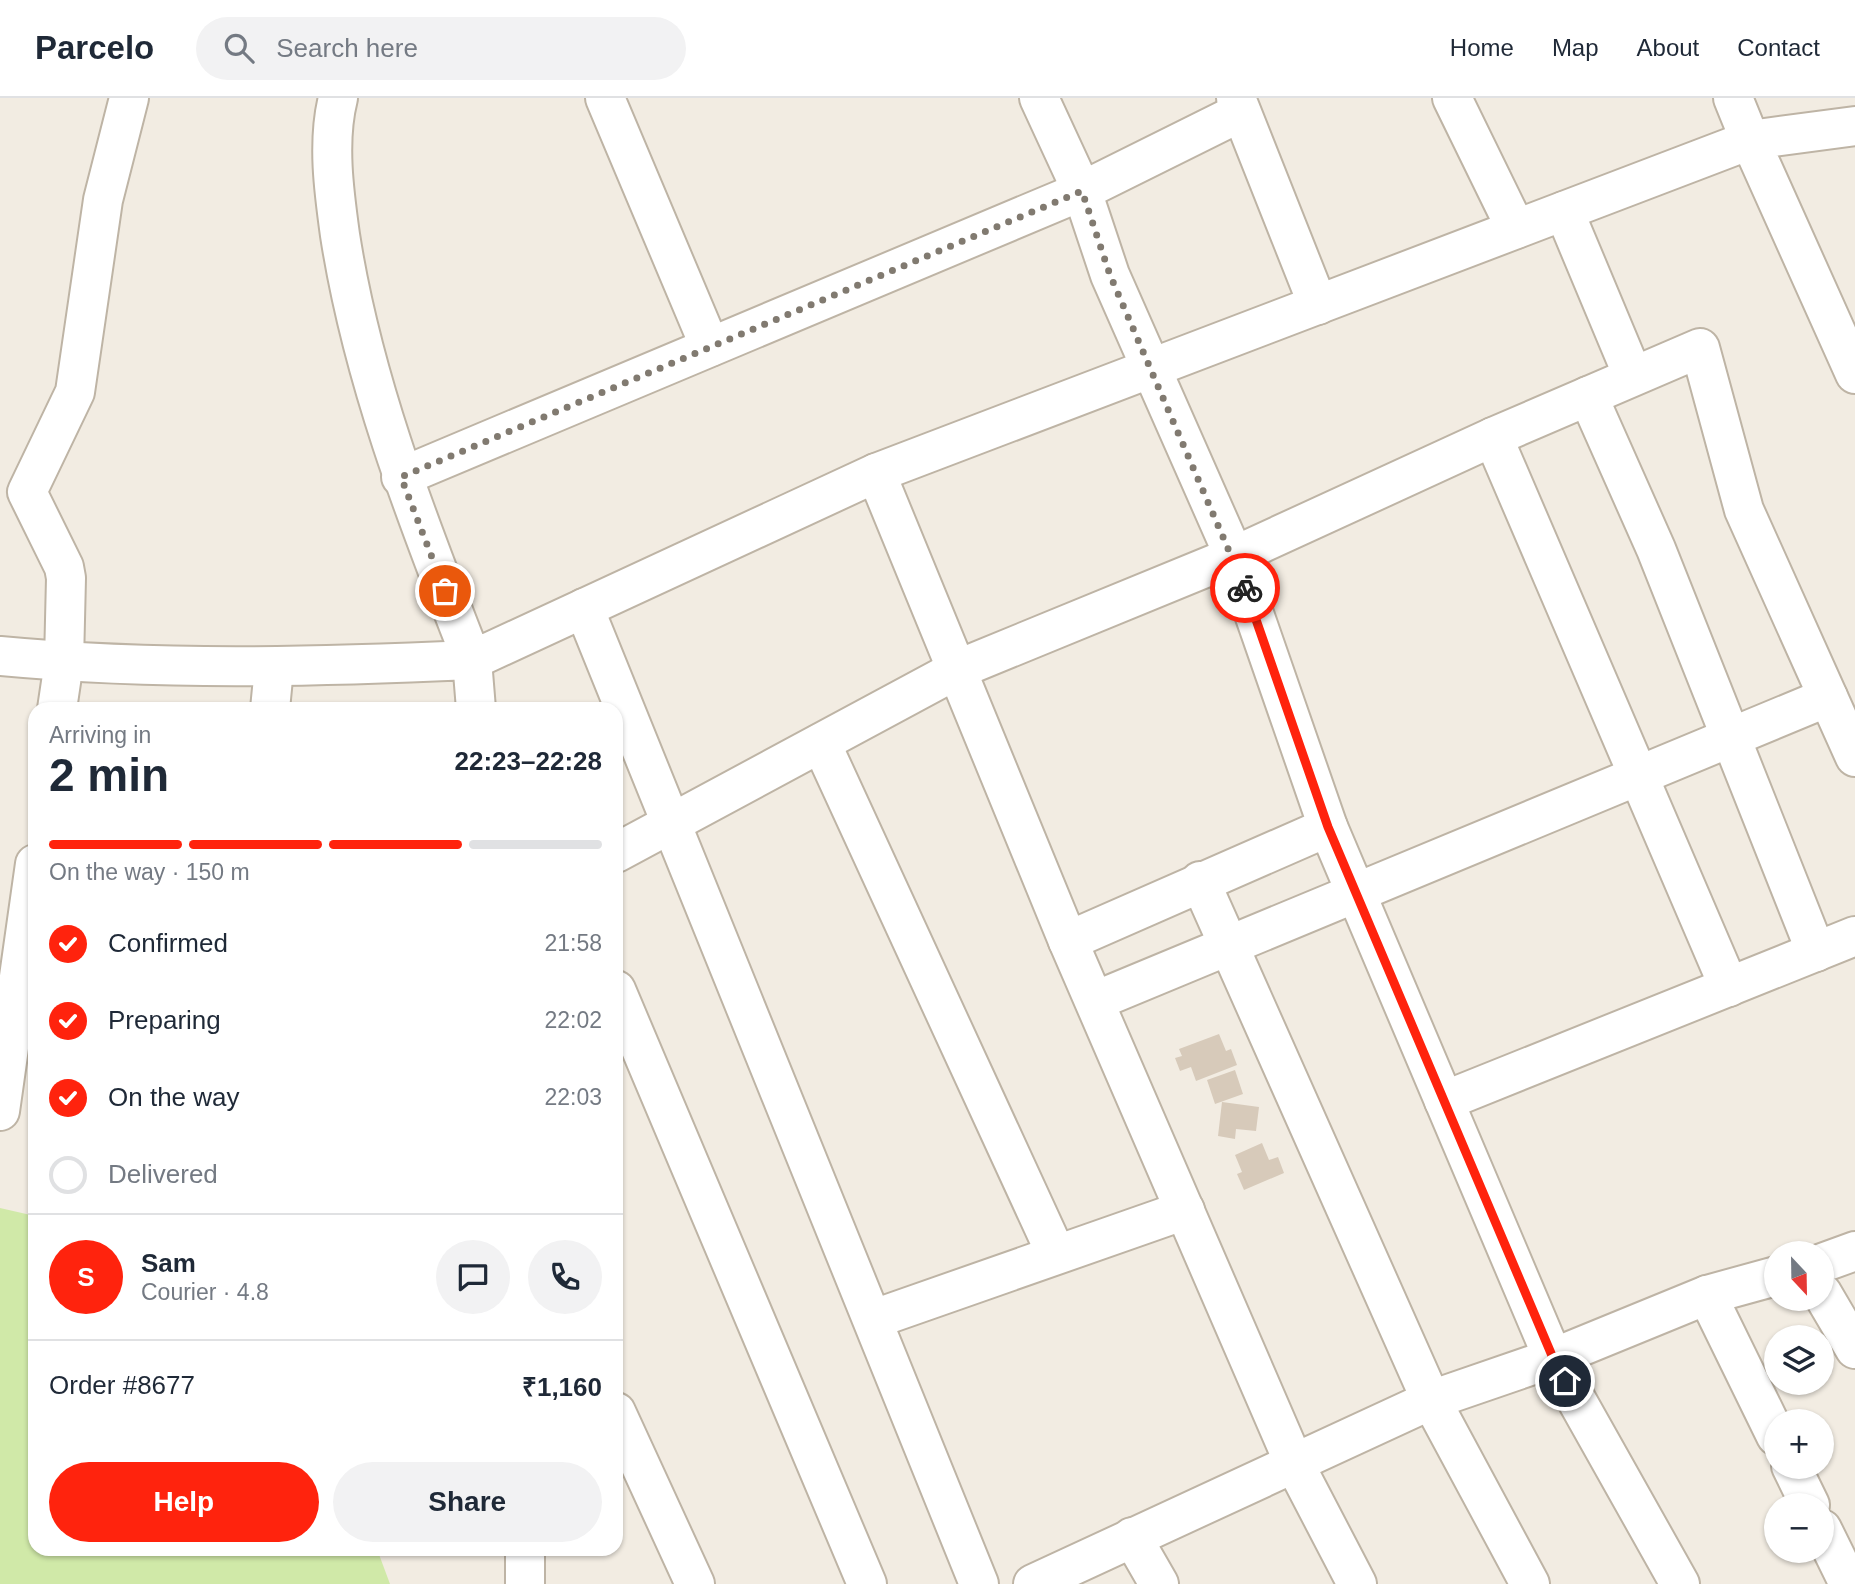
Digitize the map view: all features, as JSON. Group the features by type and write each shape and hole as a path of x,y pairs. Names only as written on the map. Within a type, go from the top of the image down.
{"street":[{"path":"58,702 64,662 64,567 27,492 75,392 103,200 129,98"},
{"path":"338,98 333,185 351,303 401,477 472,660 475,702"},
{"path":"605,98 710,347"},
{"path":"1039,98 1082,191 1110,275 1234,556 1328,827 1553,1358 1680,1584"},
{"path":"1452,98 1516,229"},
{"path":"1733,98 1855,374"},
{"path":"401,477 1082,191 1239,105 1318,305"},
{"path":"0,656 64,662 274,668 472,660 876,473 1750,140 1855,127"},
{"path":"1564,211 1633,376"},
{"path":"623,849 956,670 1234,556 1493,437 1700,348 1744,510 1855,757"},
{"path":"1588,396 1656,549 1816,952"},
{"path":"1493,437 1729,987"},
{"path":"876,473 1069,941 1294,1463 1357,1584"},
{"path":"584,608 621,702"},
{"path":"271,702 274,668"},
{"path":"1095,1001 1828,697"},
{"path":"623,707 874,1319 979,1584"},
{"path":"821,743 1056,1254"},
{"path":"1069,941 1200,881 1328,827"},
{"path":"1200,881 1431,1400 1530,1584"},
{"path":"0,1111 28,913"},
{"path":"1444,1101 1855,936"},
{"path":"623,1007 867,1584"},
{"path":"874,1319 1185,1210"},
{"path":"1834,1259 1855,1251"},
{"path":"1033,1584 1431,1400 1553,1358 1707,1295 1764,1279"},
{"path":"1707,1295 1764,1411"},
{"path":"1833,1311 1855,1349"},
{"path":"623,1427 695,1584"},
{"path":"1132,1537 1159,1584"},
{"path":"1834,1553 1849,1584"},
{"path":"525,1556 525,1584"}],"green space":[{"path":"0,1208 28,1214 28,1556 380,1556 390,1584 0,1584"}],"building":[{"path":"1219,1034 1226,1051 1231,1049 1237,1065 1196,1081 1191,1067 1180,1071 1175,1058 1182,1056 1179,1049"},
{"path":"1235,1070 1243,1094 1215,1104 1207,1080"},
{"path":"1222,1102 1259,1107 1256,1131 1236,1129 1235,1139 1218,1136"},
{"path":"1262,1143 1269,1160 1278,1157 1284,1173 1244,1190 1237,1174 1242,1172 1235,1155"}],"way so far":[{"path":"445,591 401,477 1082,191 1110,275 1234,556 1245,588"}],"route":[{"path":"1245,588 1328,827 1565,1381"}]}
